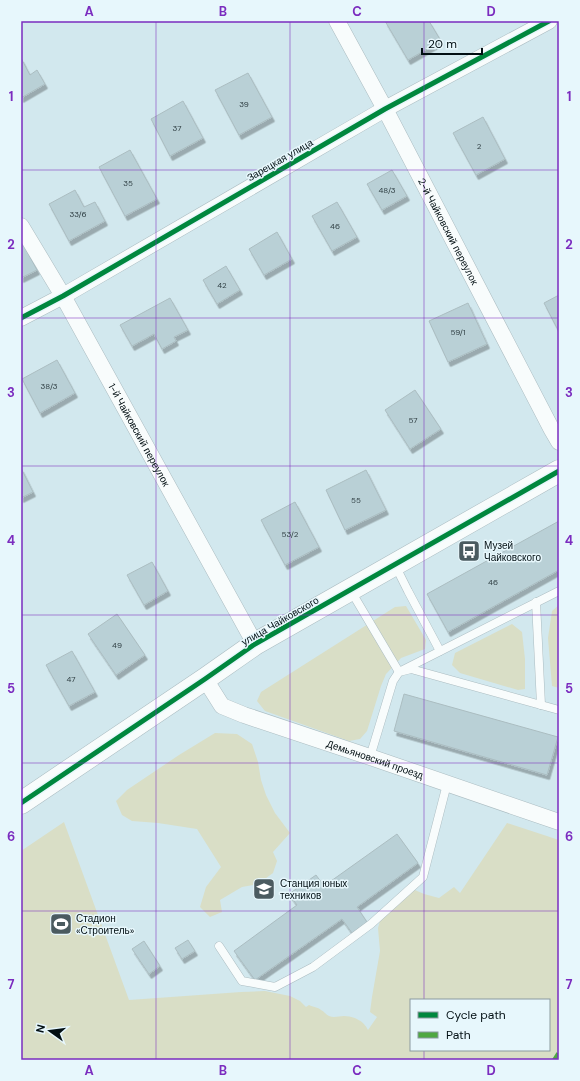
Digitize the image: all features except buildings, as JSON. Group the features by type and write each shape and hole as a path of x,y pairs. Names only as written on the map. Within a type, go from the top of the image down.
{"street":[{"name":"2-й Чайковский переулок","path":"337,21 385,109 544,416 559,442"},
{"name":"Зарецкая улица","path":"21,318 63,296 385,109 549,21"},
{"name":"1-й Чайковский переулок","path":"21,226 63,296 255,644"},
{"name":"улица Чайковского","path":"21,803 255,644 559,472"},
{"name":"Демьяновский проезд","path":"205,679 222,706 244,715 559,822"}],"lane":[{"path":"395,564 408,592 440,651"},
{"path":"351,590 399,672"},
{"path":"370,757 393,681 399,672 559,591"},
{"path":"536,602 540,705"},
{"path":"399,672 411,669 559,710"},
{"path":"219,946 242,981 275,988 313,967 371,924 424,877 447,784"}],"green space":[{"path":"559,605 559,688 552,686 548,638 552,611"},
{"path":"406,606 426,640 425,649 401,658 386,674 367,731 360,739 349,741 265,711 257,701 261,692 395,607"},
{"path":"512,624 522,632 525,659 525,689 518,690 460,673 452,665 455,653"},
{"path":"215,733 237,734 252,744 266,795 275,813 290,833 273,852 277,861 273,873 258,884 242,887 220,900 222,912 210,917 200,907 206,887 221,867 197,829 132,821 122,815 116,801 127,790"},
{"path":"64,822 129,1000 265,991 290,996 300,1001 306,1007 309,1005 317,1008 331,1017 344,1016 355,1018 364,1024 368,1030 377,1017 370,1012 380,951 378,928 383,911 408,887 424,894 439,898 454,887 460,893 507,823 559,840 559,1060 21,1060 21,851"}],"marked path":[{"path":"554,1060 559,1052"}],"cycle path":[{"path":"21,318 63,296 385,109 549,21"},
{"path":"21,803 255,644 559,471"}],"place":[{"name":"Музей Чайковского","path":"469,551"},
{"name":"Станция юных техников","path":"264,889"},
{"name":"Стадион «Строитель»","path":"61,924"}]}
